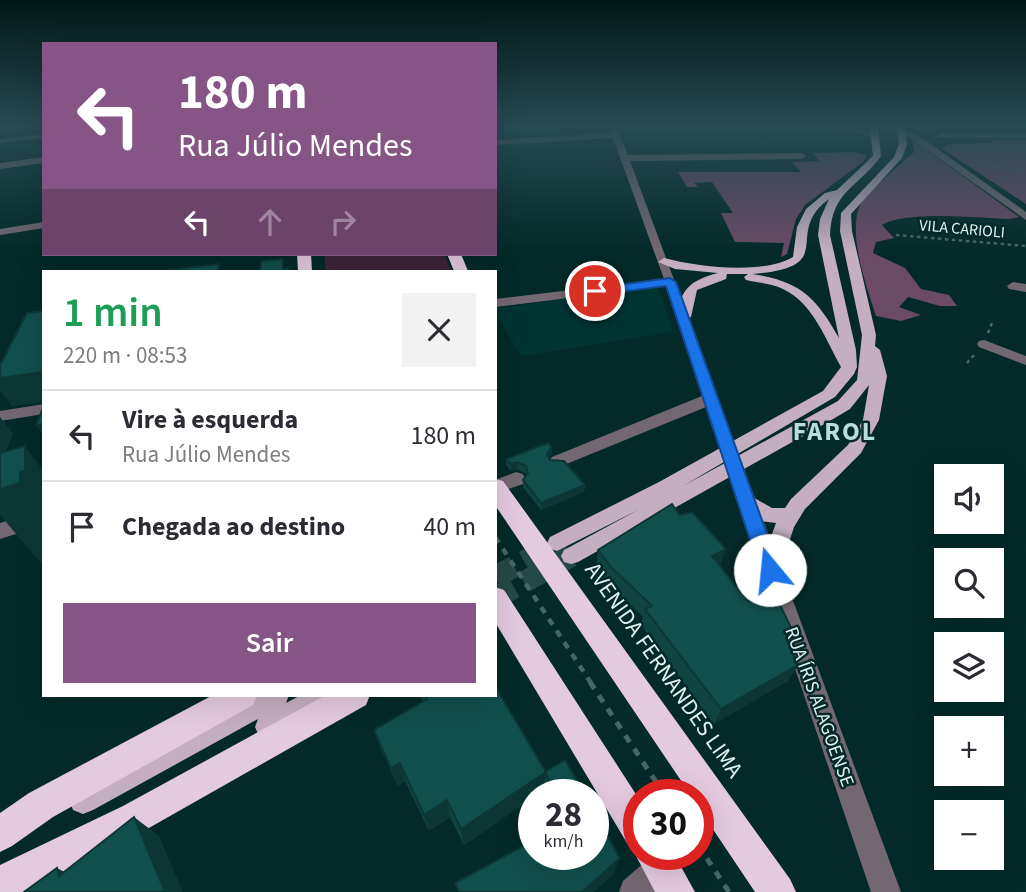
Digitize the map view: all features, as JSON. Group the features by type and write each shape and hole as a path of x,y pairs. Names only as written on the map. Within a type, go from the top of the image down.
{"highway":[{"name":"AVENIDA FERNANDES LIMA","path":"502,484 777,892"},
{"path":"499,612 623,806"},
{"path":"0,834 41,805 238,697"},
{"path":"0,882 59,859 351,697"}],"main road":[{"path":"864,169 827,208 824,219 824,235 849,350 849,367 838,386 807,408 666,487 564,550 844,404 865,380 869,335"},
{"path":"770,570 784,526 798,504 855,449 871,420 879,376 846,231 846,212 888,169"},
{"path":"667,272 774,268 795,261 800,254 802,227 811,209 828,194 846,186"},
{"path":"667,272 768,278 802,293 810,300 849,367"},
{"path":"684,317 685,298 692,287 722,276"},
{"path":"749,502 768,516 791,515"},
{"path":"0,845 273,697"},
{"path":"0,882 322,697"}],"street":[{"name":"RUA ÍRIS ALAGOENSE","path":"629,169 684,317 770,570 886,892"},
{"path":"958,169 1026,217"},
{"path":"0,220 42,214"},
{"path":"0,232 42,225"},
{"path":"497,303 667,272"},
{"path":"984,344 1026,361"},
{"path":"558,461 715,406"},
{"path":"0,416 42,409"},
{"path":"0,531 42,518"},
{"path":"634,892 663,871"}],"path":[{"name":"VILA CARIOLI","path":"896,235 1026,246"},
{"path":"497,540 654,779"},
{"path":"714,869 729,892"}],"shaded area":[{"path":"798,169 854,169 805,205 796,219 787,254 781,257 784,243 735,242 721,213 733,213 712,182 694,183 698,187 687,187 678,172 801,172"},
{"path":"895,169 953,169 1019,217 1009,219 925,216 893,220 882,225 894,238 876,242 873,253 905,268 921,289 949,295 957,306 940,306 908,297 899,307 921,315 901,321 876,316 860,260 856,230 860,205"},
{"path":"972,169 1026,169 1026,204"},
{"path":"324,256 445,256 451,270 326,270"},
{"path":"657,285 673,332 521,356 497,315 497,309"}],"building":[{"path":"283,259 283,269 288,270 260,270 261,261"},
{"path":"219,264 218,270 168,270"},
{"path":"42,311 42,372 0,378 0,365 27,313"},
{"path":"42,411 42,424 36,425"},
{"path":"548,443 552,447 547,454 550,460 564,461 585,485 541,503 523,480 528,473 526,466 517,462 511,464 506,459"},
{"path":"25,446 25,471 20,472 20,483 0,489 0,453"},
{"path":"672,504 679,515 692,512 726,549 712,556 748,601 773,590 794,634 786,638 798,665 721,709 645,609 652,606 612,568 598,550"},
{"path":"497,689 546,772 536,779 518,779 518,791 461,829 447,800 424,815 400,763 391,768 374,730 427,699 426,697 497,697"},
{"path":"565,760 576,779 548,779 545,772"},
{"path":"134,817 165,892 24,892 57,868 59,876"},
{"path":"609,838 620,858 609,868"},
{"path":"518,849 518,870 607,870 582,892 459,892 455,883"}],"tunnel":[{"path":"497,576 551,547"},
{"path":"497,597 571,556"}],"district":[{"name":"FAROL","path":"835,431"}],"route":[{"path":"595,291 670,282 749,502 770,570"}]}
